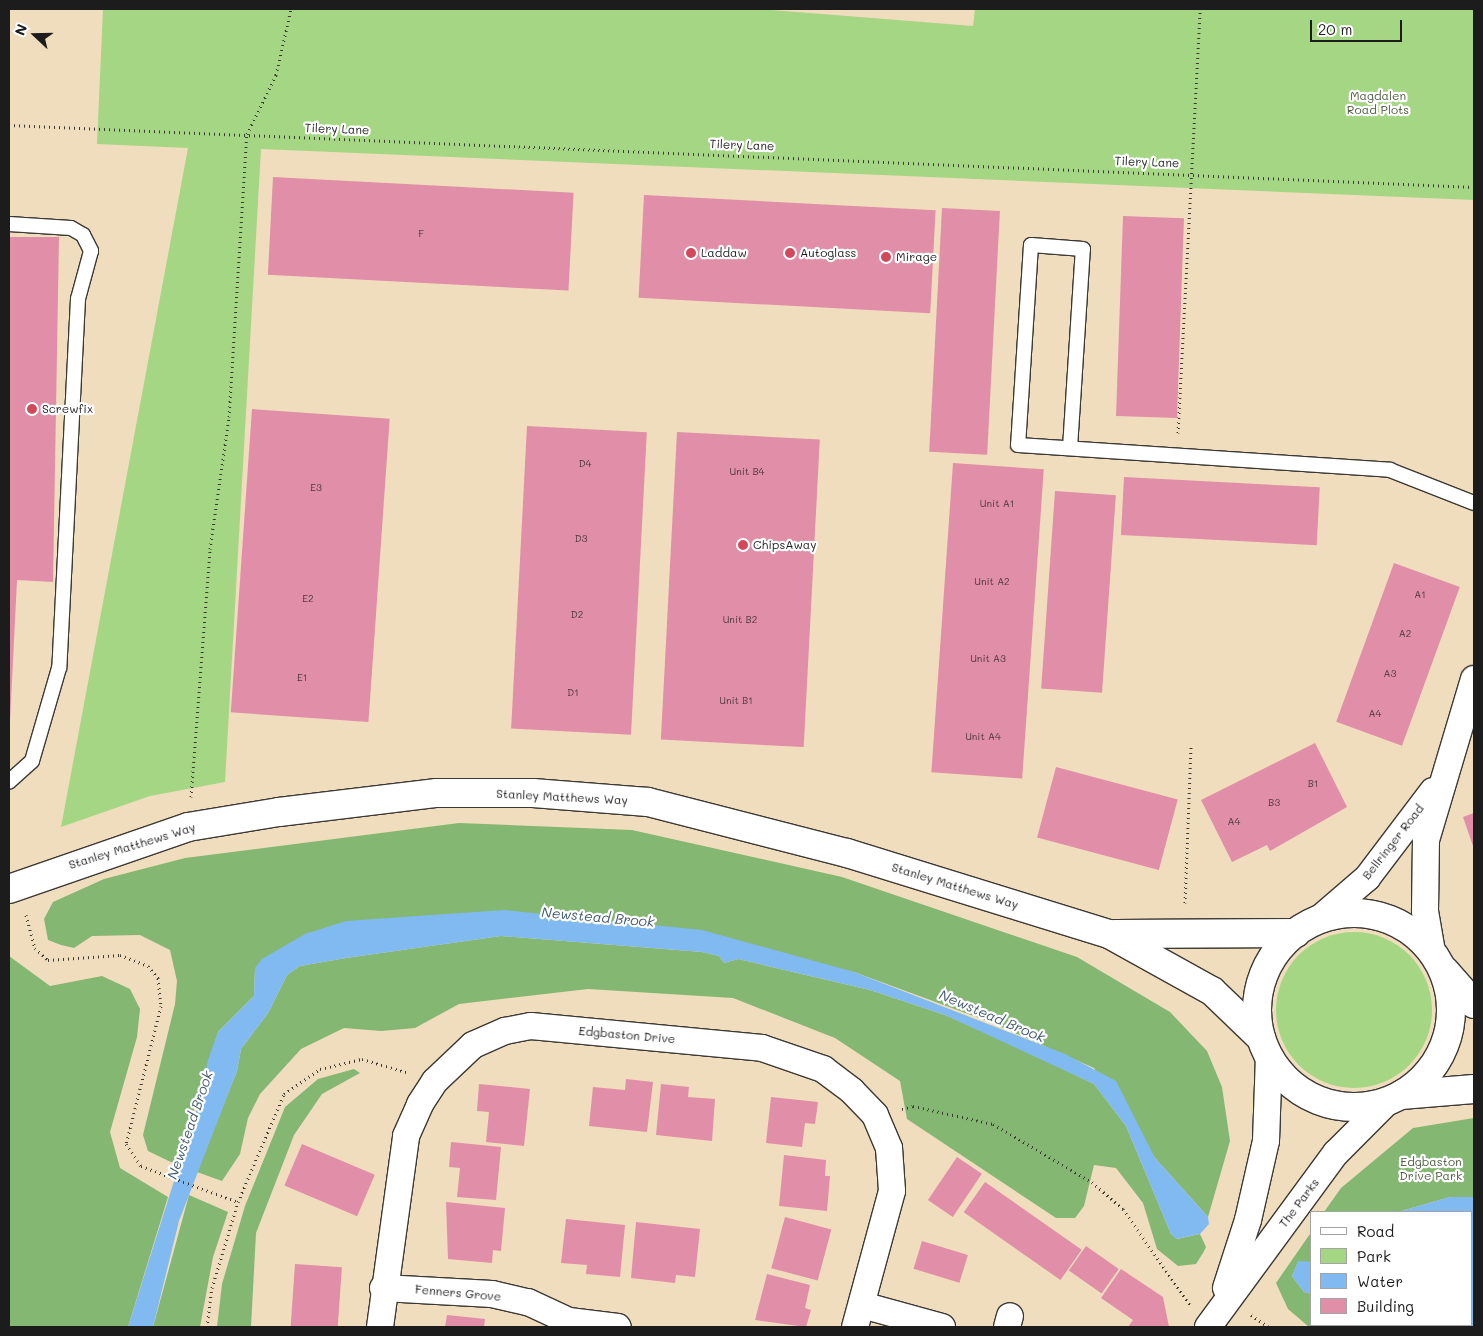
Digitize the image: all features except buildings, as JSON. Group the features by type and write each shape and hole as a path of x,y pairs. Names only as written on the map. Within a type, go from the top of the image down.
{"main road":[{"name":"Stanley Matthews Way","path":"12,888 188,826 437,793 533,793 648,802 847,853 1109,934 1212,991 1265,1047 1288,1081 1313,1098 1343,1106 1394,1098"},
{"name":"Stanley Matthews Way","path":"1109,934 1184,934 1307,926 1345,914 1380,917 1412,932 1435,958"},
{"path":"1265,1047 1257,1006 1264,974 1307,926"},
{"path":"1435,958 1474,1004"},
{"path":"1394,1098 1422,1079 1444,1045 1450,1004 1435,958"},
{"path":"1394,1098 1474,1089"}],"street":[{"name":"Bellringer Road","path":"1435,958 1425,912 1426,840 1441,780 1474,680"},
{"name":"Bellringer Road","path":"1307,926 1366,878 1441,780"},
{"name":"Edgbaston Drive","path":"380,1327 383,1288 406,1136 435,1080 473,1045 505,1030 531,1026 762,1048 791,1055 823,1070 875,1115 889,1148 892,1191 859,1316 942,1327"},
{"path":"1212,1321 1261,1166 1265,1047"},
{"name":"The Parks","path":"1212,1321 1336,1153 1394,1098"},
{"name":"Fenners Grove","path":"383,1288 492,1294 528,1302 569,1321 608,1327"}],"lane":[{"path":"9,224 71,228 83,235 91,251 78,299 59,668 32,762 9,782"},
{"path":"1070,448 1083,249 1031,245 1018,445 1390,470 1474,503"}],"path":[{"path":"188,826 210,549 230,417 246,134 276,75 291,9"},
{"path":"1176,455 1200,9"},
{"name":"Tilery Lane","path":"9,124 1191,173 1474,187"},
{"path":"1184,934 1191,746"},
{"path":"12,888 36,948 48,960 120,955 148,966 158,978 160,1006 126,1144 141,1166 238,1202"},
{"path":"207,1327 212,1288 238,1202 284,1094 320,1069 362,1059 435,1080"},
{"path":"875,1115 913,1106 993,1124 1092,1182 1123,1209 1168,1280 1212,1321"}],"green space":[{"name":"Magdalen Road Plots","path":"103,9 760,9 973,26 975,9 1474,9 1474,200 261,149 225,782 150,796 61,827 188,148 97,144"},
{"path":"459,823 632,830 842,877 1077,957 1170,1012 1207,1051 1222,1087 1230,1141 1208,1217 1155,1158 1094,1068 990,1022 854,972 599,919 255,968 254,996 218,1032 177,1165 148,1151 143,1135 175,1004 177,981 170,950 140,935 92,936 74,948 48,940 44,919 53,902 104,879 185,858"},
{"path":"1354,932 1384,938 1397,945 1409,955 1419,967 1426,980 1432,1010 1426,1040 1419,1053 1409,1065 1397,1075 1384,1082 1354,1088 1324,1082 1311,1075 1299,1065 1289,1053 1282,1040 1276,1010 1282,980 1289,967 1299,955 1311,945 1324,938"},
{"path":"501,936 702,952 719,956 724,963 738,959 870,990 945,1015 1011,1044 1094,1084 1126,1126 1171,1234 1177,1239 1200,1234 1206,1247 1196,1264 1178,1266 1157,1249 1143,1203 1116,1168 1094,1165 1084,1206 1075,1218 1056,1218 907,1119 900,1081 835,1038 733,998 588,989 459,1004 415,1028 381,1031 344,1028 301,1049 260,1094 248,1118 240,1154 222,1181 197,1172 237,1071 241,1049 268,1013 287,975 300,966"},
{"path":"9,956 50,986 102,976 130,989 140,1009 137,1037 110,1132 120,1168 168,1197 128,1327 9,1327"},
{"path":"354,1069 360,1073 322,1094 294,1135 256,1233 251,1327 217,1327 222,1284 245,1206 285,1107 318,1079"},
{"name":"Edgbaston Drive Park","path":"1474,1118 1474,1197 1450,1197 1401,1211 1325,1211 1341,1188 1413,1128"},
{"path":"189,1195 228,1212 213,1257 200,1327 153,1327"},
{"path":"1310,1234 1310,1262 1298,1262 1292,1276 1304,1292 1310,1294 1310,1326 1394,1327 1309,1327 1288,1309 1276,1283"}],"water":[{"path":"504,910 702,930 854,972 1065,1054 1116,1081 1155,1158 1208,1217 1209,1224 1200,1234 1176,1239 1171,1234 1126,1126 1094,1084 945,1015 870,990 738,959 724,963 719,956 702,952 501,936 300,966 287,975 268,1013 241,1049 237,1071 179,1221 153,1327 128,1327 198,1105 208,1060 218,1032 254,996 255,968 262,959 305,934 346,921"},
{"path":"1450,1197 1474,1197 1474,1327 1392,1326 1473,1326 1473,1211 1401,1211"},
{"path":"1298,1261 1310,1262 1310,1294 1304,1292 1292,1276"}],"place":[{"name":"Laddaw","path":"691,253"},
{"name":"Autoglass","path":"790,253"},
{"name":"Mirage","path":"886,257"},
{"name":"Screwfix","path":"32,409"},
{"name":"ChipsAway","path":"743,545"}],"water label":[{"name":"Newstead Brook","path":"598,917"},
{"name":"Newstead Brook","path":"992,1016"},
{"name":"Newstead Brook","path":"190,1125"}]}
